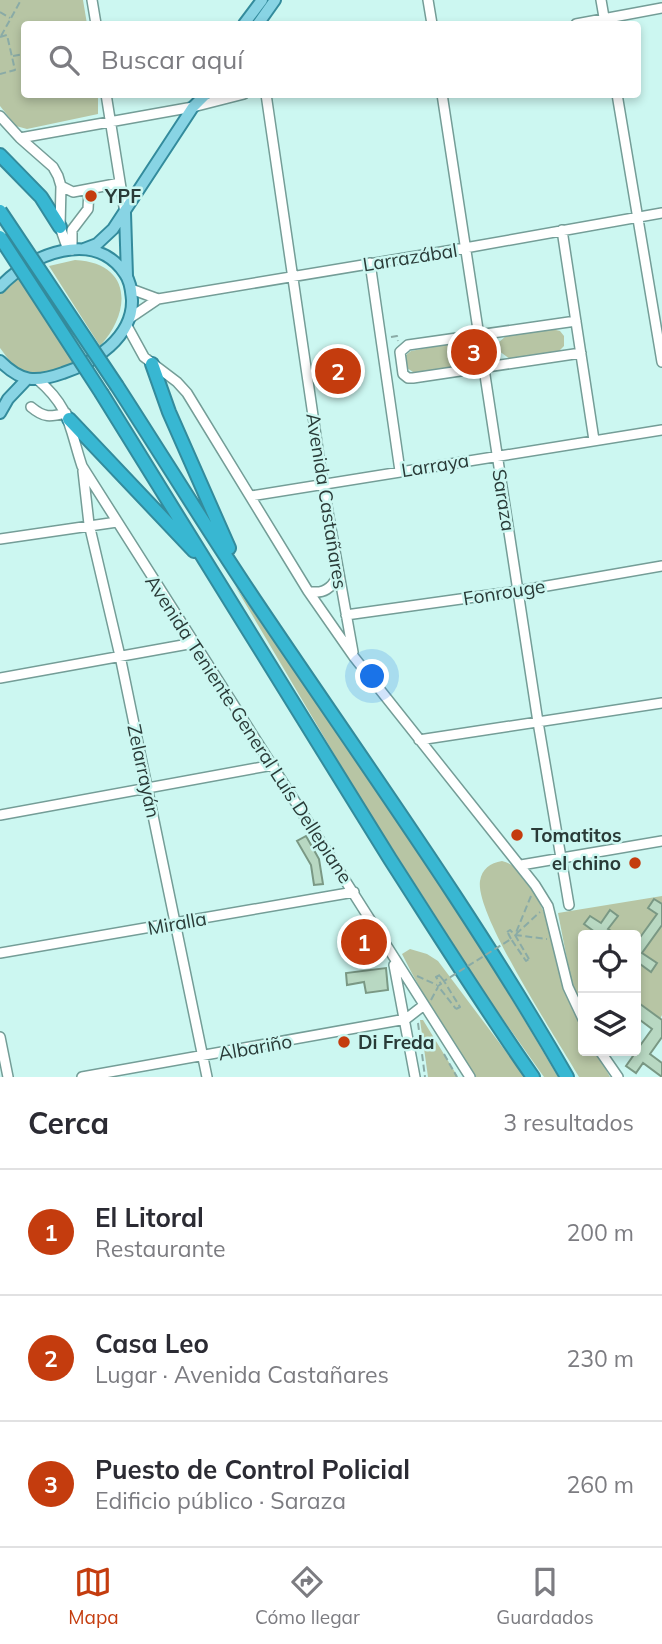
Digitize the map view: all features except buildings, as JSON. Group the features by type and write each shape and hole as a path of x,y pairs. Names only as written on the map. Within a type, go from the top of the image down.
{"highway":[{"path":"0,155 41,197 60,227"},
{"path":"0,211 117,386 253,598 375,775 494,956 567,1077"},
{"path":"0,237 213,570 347,792 533,1077"},
{"path":"152,364 207,502 253,598"},
{"path":"68,416 213,570"}],"main road":[{"path":"253,6 261,0"},
{"path":"259,21 275,0"},
{"path":"192,107 194,98"},
{"path":"0,287 32,261 97,244 106,237 125,213 192,107 202,98"},
{"path":"0,362 11,372 32,379 63,373 87,363 115,341 128,322 131,289 127,277 125,213"},
{"path":"74,250 108,257 127,277"},
{"path":"0,413 9,399 32,379"}],"street":[{"path":"92,0 96,21"},
{"path":"428,0 432,21"},
{"path":"601,0 604,21"},
{"path":"608,21 662,8"},
{"path":"107,98 125,213"},
{"path":"20,138 228,98"},
{"name":"Avenida Castañares","path":"267,98 323,484 354,657"},
{"name":"Saraza","path":"443,98 538,722 569,905"},
{"path":"618,98 662,362"},
{"path":"0,116 53,167 61,186 60,227 74,250"},
{"path":"61,186 73,192 120,183"},
{"path":"74,250 72,230 88,209 89,189"},
{"name":"Larrazábal","path":"131,289 158,299 662,213"},
{"path":"562,230 594,440"},
{"path":"370,263 400,471"},
{"name":"Larrazábal","path":"128,322 158,299"},
{"path":"576,321 408,345 400,352 403,374 413,378 581,353"},
{"path":"128,322 139,350 187,393 308,590 354,657 536,885 548,906 568,987 578,1008"},
{"name":"Avenida Teniente General Luís Dellepiane","path":"32,379 56,396 68,416 82,466 470,1077"},
{"path":"31,407 42,416 68,416"},
{"name":"Larraya","path":"251,496 662,430"},
{"name":"Zelarrayán","path":"82,466 89,524 120,656 207,1077"},
{"path":"0,539 117,522"},
{"name":"Fonrouge","path":"346,615 518,591 662,566"},
{"path":"308,590 315,593 328,590 338,572"},
{"path":"0,678 194,643"},
{"path":"419,740 662,703"},
{"path":"0,816 274,765"},
{"path":"521,865 662,841"},
{"name":"Miralla","path":"0,953 354,892"},
{"path":"392,953 415,1077"},
{"name":"Albariño","path":"82,1077 406,1019 425,1007"},
{"path":"0,1037 8,1077"},
{"path":"603,1056 618,1077"}],"path":[{"path":"0,37 21,0"},
{"path":"0,12 11,19"},
{"path":"0,37 7,35 15,70 0,74"},
{"path":"12,56 21,54"},
{"path":"385,338 397,336 396,347"},
{"path":"515,935 536,885"},
{"path":"515,935 548,906"},
{"path":"515,935 529,959 526,961 507,932 510,930 513,936 515,935 555,940"},
{"path":"443,981 511,939"},
{"path":"402,970 438,986"},
{"path":"402,970 438,986 456,1009 460,1007 439,975 436,977 441,984 438,986 425,1007"},
{"path":"418,1019 425,1077"},
{"path":"439,1046 457,1077"}],"green space":[{"path":"0,0 83,0 86,21 21,21 21,98 98,98 98,114 27,129 16,126 0,106"},
{"path":"75,260 94,263 107,270 116,279 121,291 118,318 100,346 49,266"},
{"path":"18,276 75,364 41,374 26,373 12,364 0,348 0,292"},
{"path":"552,329 560,331 564,336 564,346 559,351 510,359 499,351 499,342 506,336"},
{"path":"452,343 463,353 463,361 456,368 416,374 407,368 406,355 411,351"},
{"path":"235,586 402,827 482,951 558,1077 544,1077 490,1001 360,798"},
{"path":"502,861 515,868 538,899 578,1013 578,1056 599,1056 610,1077 579,1077 504,949 482,898 480,881 487,867"},
{"path":"662,896 662,904 654,899 648,908 657,914 641,936 641,930 608,929 610,911 601,923 590,916 584,924 592,930 578,930 578,995 572,985 558,913"},
{"path":"662,925 660,1019 641,1005 641,965 651,972 656,963 642,953"},
{"path":"410,949 427,954 438,961 525,1077 476,1077 410,970 402,954"},
{"path":"420,1020 423,1020 458,1077 428,1077"}],"place":[{"name":"YPF","path":"91,196"},
{"name":"Puesto de Control Policial","path":"474,352"},
{"name":"Casa Leo","path":"338,371"},
{"name":"Tomatitos","path":"517,835"},
{"name":"el chino","path":"635,863"},
{"name":"El Litoral","path":"364,942"},
{"name":"Di Freda","path":"344,1042"}]}
